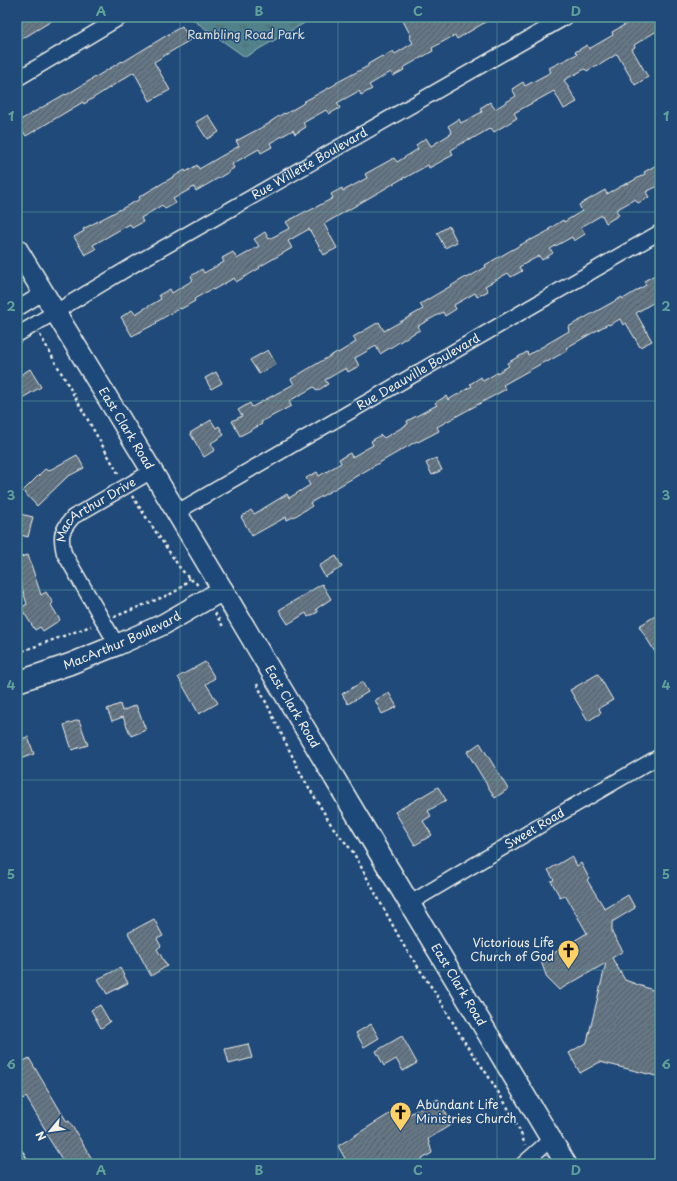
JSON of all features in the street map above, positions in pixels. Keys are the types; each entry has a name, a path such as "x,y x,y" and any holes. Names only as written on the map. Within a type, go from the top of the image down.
{"main road":[{"name":"East Clark Road","path":"17,249 176,512 215,594 410,903 551,1139 562,1162"},
{"name":"MacArthur Boulevard","path":"17,682 70,664 117,645 164,624 215,594"}],"street":[{"path":"17,78 121,17"},
{"name":"Rue Willette Boulevard","path":"17,335 140,261 566,17"},
{"name":"Rue Deauville Boulevard","path":"176,512 660,232"},
{"path":"17,310 43,293"},
{"name":"MacArthur Drive","path":"117,645 64,553 61,540 64,528 73,517 152,471"},
{"name":"Sweet Road","path":"410,903 660,756"},
{"path":"526,1161 551,1139"},
{"path":"17,1157 21,1164"}],"path":[{"path":"34,325 125,486 180,568 189,578 215,594 227,632"},
{"path":"255,678 302,776 332,826 353,852 404,946 508,1108 520,1131 526,1161"}],"green space":[{"name":"Rambling Road Park","path":"189,17 315,17 245,57"}],"building":[{"path":"26,17 58,17 17,42 17,23"},
{"path":"401,17 494,17 457,39 455,35 432,48 433,51 403,68 404,70 393,76 391,72 369,85 372,89 361,95 359,91 337,103 340,108 329,114 326,110 303,123 306,127 295,134 293,130 270,143 272,147 261,153 259,149 232,164 234,168 229,172 196,191 194,187 173,199 176,203 165,209 162,205 141,218 143,222 132,228 130,224 93,245 96,249 85,255 74,237 84,231 83,229 140,199 139,197 185,170 186,172 197,165 199,169 239,146 236,141 368,66 368,64 382,56 383,57 393,51 395,54 413,43"},
{"path":"644,17 660,17 660,29 634,45 635,47 632,49 648,77 635,85 617,54 598,66 597,65 587,71 585,69 564,80 577,102 564,109 554,91 514,113 517,118 494,132 491,128 470,140 469,139 451,150 453,155 429,168 428,165 405,177 324,224 337,248 324,255 309,229 288,241 292,248 259,267 260,268 236,282 234,278 213,290 212,289 194,299 195,301 132,336 121,317 132,310 135,314 161,299 159,295 170,289 172,293 193,280 191,276 202,269 204,273 224,262 222,258 233,252 237,259 259,246 254,239 265,232 269,239 290,228 286,222 333,198 331,194 342,188 343,191 367,178 365,174 394,158 397,162 418,149 416,145 426,138 431,146 452,133 448,126 459,119 461,123 482,112 480,108 490,102 495,109 516,96 512,89 523,82 525,86 551,72 549,68 577,54 575,52 587,45 589,49 613,35 612,32 633,20 635,23"},
{"path":"182,26 190,40 154,62 170,90 150,101 134,72 84,104 83,102 26,136 17,122 65,94 66,95 122,61 123,62"},
{"path":"208,115 219,132 207,139 196,122"},
{"path":"660,163 660,185 646,192 649,197 638,203 635,199 616,210 619,215 606,223 602,215 581,227 585,234 574,241 572,237 550,249 553,253 542,260 539,256 519,267 522,271 511,277 508,273 485,286 488,291 477,297 475,293 454,305 456,309 445,316 443,312 418,326 420,330 380,354 376,346 355,358 359,366 348,372 346,368 325,380 328,384 317,391 314,387 289,401 291,406 261,422 262,424 240,436 232,421 242,416 238,410 250,403 252,407 294,384 291,379 356,342 353,337 379,322 384,331 423,309 420,304 486,267 485,265 550,230 549,229 563,220 564,222 582,211 579,205 605,190 607,194 627,184 645,174 644,172"},
{"path":"449,226 457,242 445,248 437,233"},
{"path":"655,275 660,283 660,298 636,313 652,341 640,347 626,323 623,325 620,319 609,325 608,324 566,348 568,350 503,385 506,389 437,427 439,431 418,442 417,441 310,503 312,506 297,515 287,520 286,517 252,536 241,517 251,510 254,514 287,494 289,498 310,485 306,478 317,472 319,476 341,463 339,459 350,453 352,457 373,445 371,441 381,435 384,438 408,424 407,421 437,405 435,403 446,396 448,400 472,386 470,384 481,377 483,381 509,366 507,363 527,352 528,355 569,331 568,327 622,297 623,299 646,285 644,281"},
{"path":"268,350 276,364 259,374 250,360"},
{"path":"30,369 41,387 17,401 17,377"},
{"path":"216,372 222,383 211,389 205,378"},
{"path":"211,420 216,428 219,426 224,435 211,443 215,450 204,457 190,433"},
{"path":"77,455 84,468 67,477 37,506 23,491 45,469 48,471"},
{"path":"436,458 442,470 432,475 426,463"},
{"path":"20,514 33,517 28,537 17,534"},
{"path":"28,555 41,595 46,592 53,603 51,605 60,620 43,631 40,627 35,630 21,608 27,604 17,572 17,558"},
{"path":"336,556 342,567 325,577 319,566"},
{"path":"322,584 331,599 316,609 318,612 308,617 306,613 288,624 279,610"},
{"path":"660,613 660,660 639,626"},
{"path":"205,662 215,678 206,684 218,703 199,714 178,677"},
{"path":"598,674 613,700 599,708 601,713 588,721 570,690"},
{"path":"362,682 368,692 348,704 342,694"},
{"path":"389,693 397,707 382,714 375,700"},
{"path":"120,704 122,711 136,705 146,730 131,736 123,717 112,721 107,709"},
{"path":"79,720 88,745 72,750 64,725"},
{"path":"28,737 34,754 17,760 17,740"},
{"path":"480,743 508,789 495,798 467,752"},
{"path":"438,787 446,800 428,811 431,816 423,821 432,835 415,845 395,812"},
{"name":"Victorious Life Church of God","path":"572,856 577,866 581,863 589,878 587,880 605,909 628,895 635,908 612,922 612,933 623,951 612,958 625,980 655,991 660,1000 660,1077 600,1062 580,1073 569,1053 587,1042 606,963 559,990 547,978 541,961 587,933 565,895 560,897 551,881 554,880 548,870"},
{"path":"154,919 163,936 157,939 161,946 157,949 167,966 151,976 128,933"},
{"path":"120,968 128,983 107,994 98,979"},
{"path":"100,1005 110,1022 101,1028 91,1010"},
{"path":"371,1024 379,1038 364,1047 356,1033"},
{"path":"402,1036 417,1063 403,1071 396,1059 384,1066 376,1051"},
{"path":"248,1044 252,1058 229,1064 225,1049"},
{"path":"29,1058 67,1122 69,1121 95,1164 65,1164 46,1134 48,1134 26,1097 23,1099 17,1090 17,1065"},
{"name":"Abundant Life Ministries Church","path":"438,1099 452,1124 428,1139 432,1153 414,1164 348,1164 338,1146 394,1111 400,1119"}],"place":[{"name":"Victorious Life Church of God","path":"569,970"},
{"name":"Abundant Life Ministries Church","path":"401,1132"}]}
